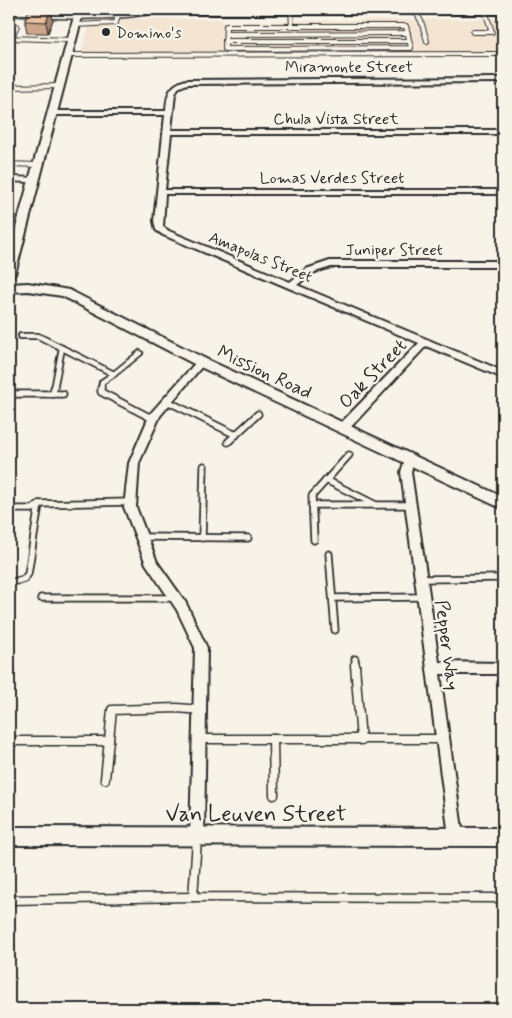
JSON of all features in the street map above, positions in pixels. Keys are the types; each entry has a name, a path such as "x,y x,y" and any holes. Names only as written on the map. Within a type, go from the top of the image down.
{"main road":[{"path":"9,11 27,9"},
{"path":"101,9 137,9 150,12"},
{"path":"9,11 79,11 118,14 275,10 291,12 415,10 485,11 502,14"}],"street":[{"path":"9,274 11,255 38,165 79,11"},
{"name":"Miramonte Street","path":"196,80 503,80"},
{"name":"Amapolas Street","path":"196,80 175,87 171,94 160,192 158,225 162,231 503,375"},
{"path":"52,114 170,114"},
{"name":"Chula Vista Street","path":"168,132 503,132"},
{"name":"Lomas Verdes Street","path":"160,192 503,192"},
{"name":"Juniper Street","path":"291,284 314,268 330,264 503,264"},
{"name":"Mission Road","path":"9,288 28,287 65,293 201,362 344,427 503,503"},
{"name":"Oak Street","path":"344,427 425,342"},
{"path":"197,837 201,648 182,606 152,564 130,507 130,502 134,463 153,419 167,400 201,362"},
{"name":"Pepper Way","path":"410,459 406,472 456,836"},
{"path":"432,668 503,668"},
{"name":"Van Leuven Street","path":"9,836 503,837"}],"lane":[{"path":"415,10 421,21 427,41"},
{"path":"473,32 492,32 485,11"},
{"path":"291,12 292,26"},
{"path":"75,25 116,23 118,14"},
{"path":"9,26 17,26 11,38 71,40"},
{"path":"225,50 411,48 406,26 226,26 225,41 225,50 225,55"},
{"path":"314,26 317,49"},
{"path":"226,34 408,33"},
{"path":"225,41 409,41"},
{"path":"67,55 503,54"},
{"path":"9,87 59,86"},
{"path":"9,164 38,165"},
{"path":"9,179 33,180"},
{"path":"21,336 38,336 114,374"},
{"path":"53,394 62,348"},
{"path":"140,353 102,382 101,392 142,415 153,419"},
{"path":"10,394 63,394"},
{"path":"167,400 236,435"},
{"path":"228,442 258,414"},
{"path":"314,540 312,496 349,455"},
{"path":"202,538 204,466"},
{"path":"326,480 376,505"},
{"path":"9,509 33,509 39,504 130,502"},
{"path":"9,583 24,579 28,574 39,504"},
{"path":"312,505 411,505"},
{"path":"142,538 248,538"},
{"path":"329,554 335,630"},
{"path":"421,579 503,578"},
{"path":"332,598 423,597"},
{"path":"41,598 176,598"},
{"path":"355,659 361,740"},
{"path":"105,779 112,710 177,708 201,710"},
{"path":"200,739 442,739"},
{"path":"273,739 274,795"},
{"path":"9,742 109,741"},
{"path":"193,897 197,837"},
{"path":"9,900 193,897 503,898"}],"shaded area":[{"path":"97,19 221,19 221,22 501,19 503,27 503,53 81,53 91,21"}],"building":[{"path":"29,9 51,9 46,22 25,21"}],"place":[{"name":"Domino's","path":"106,32"}]}
